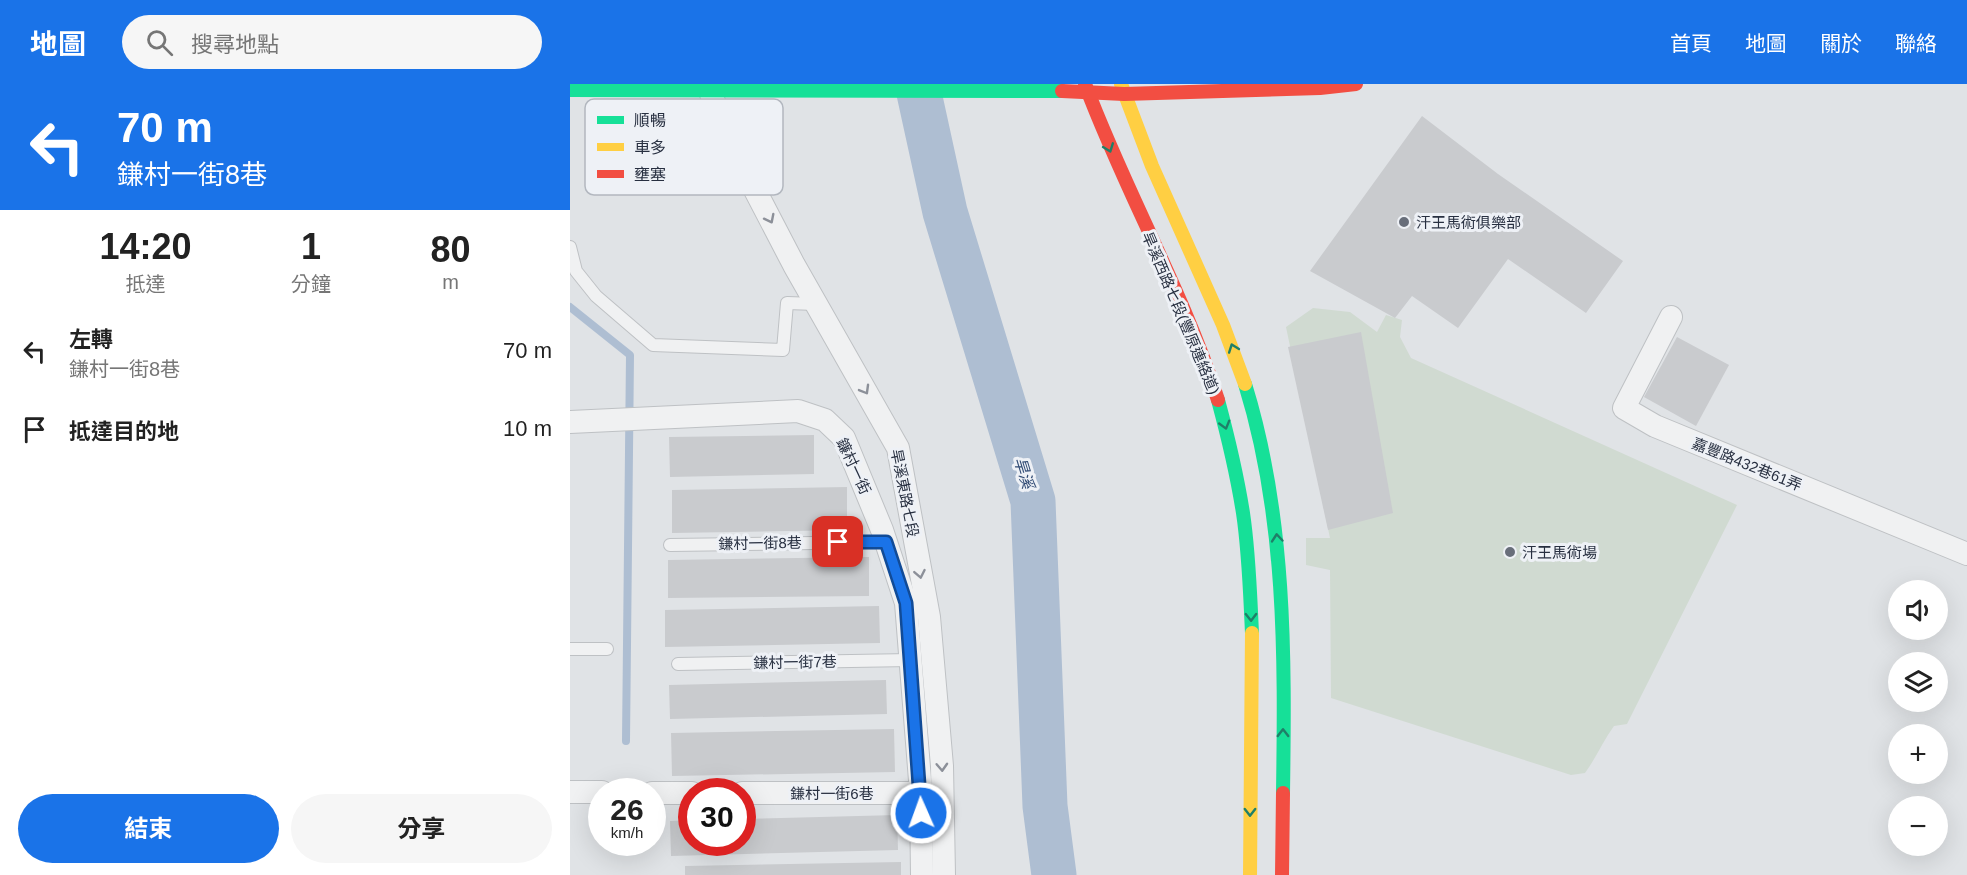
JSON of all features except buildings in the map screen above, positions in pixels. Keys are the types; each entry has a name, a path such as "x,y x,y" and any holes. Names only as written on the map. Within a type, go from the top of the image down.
{"street":[{"path":"570,90 708,87 748,91 1051,91 1288,89 1356,84"},
{"name":"旱溪西路七段(豐原連絡道)","path":"1087,89 1115,163 1196,339 1217,397 1237,473 1247,544 1251,596 1250,875"},
{"name":"旱溪西路七段(豐原連絡道)","path":"1123,89 1148,153 1234,351 1252,406 1265,463 1275,515 1282,589 1282,875"},
{"name":"旱溪東路七段","path":"758,195 794,265 898,448 928,617 942,766 944,875"},
{"name":"嘉豐路432巷61弄","path":"1671,317 1624,408 1655,426 1967,554"},
{"name":"鐮村一街","path":"570,422 798,411 825,420 844,438 886,542 906,603 921,793 922,875"},
{"path":"570,792 588,792"},
{"name":"鎌村一街6巷","path":"756,793 921,793"}],"lane":[{"path":"570,247 576,271 596,296 653,345 783,350 787,303 816,304"},
{"name":"鎌村一街8巷","path":"670,545 886,542"},
{"path":"570,649 607,649"},
{"name":"鎌村一街7巷","path":"678,664 911,660"}],"shaded area":[{"name":"汗王馬術場","path":"1313,308 1350,312 1377,332 1386,315 1402,320 1400,337 1411,358 1737,505 1627,724 1614,726 1585,773 1571,775 1331,698 1330,570 1306,565 1306,538 1330,538 1286,327"}],"waterway":[{"name":"旱溪","path":"917,84 945,212 1033,501 1045,806 1054,875"},
{"path":"570,307 630,355 626,741"}],"traffic: fast":[{"path":"570,90 1062,91"},
{"path":"1245,384 1269,484 1276,535 1283,638 1283,793"},
{"path":"1218,400 1243,513 1252,633"}],"traffic: slow":[{"path":"1121,84 1152,166 1223,325 1245,384"},
{"path":"1250,875 1252,633"}],"traffic: jam":[{"path":"1085,84 1188,320 1218,400"},
{"path":"1062,91 1124,94 1320,88 1356,84"},
{"path":"1282,875 1283,793"}],"place":[{"name":"汗王馬術俱樂部","path":"1404,222"},
{"name":"汗王馬術場","path":"1510,552"}],"route":[{"path":"838,542 886,542 906,603 921,813"}]}
